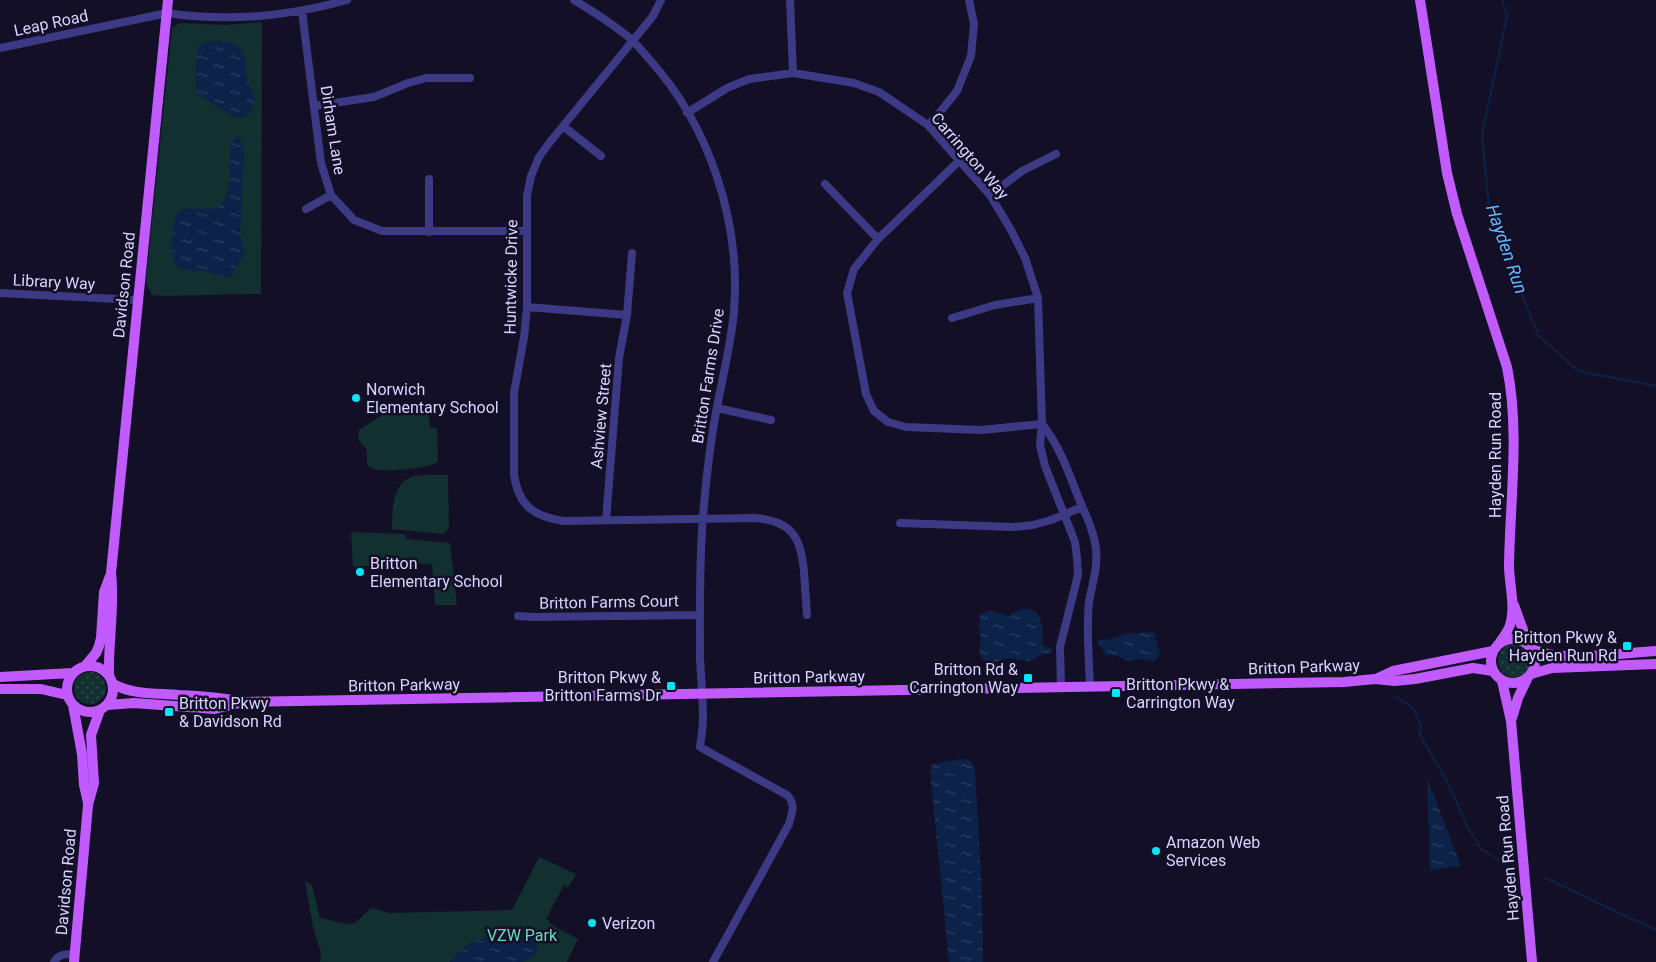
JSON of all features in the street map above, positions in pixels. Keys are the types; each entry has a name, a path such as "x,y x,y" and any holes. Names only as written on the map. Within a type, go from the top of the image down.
{"main road":[{"name":"Davidson Road","path":"111,679 108,648 113,591 111,573 168,0"},
{"name":"Hayden Run Road","path":"1420,0 1447,173 1457,214 1503,353 1512,390 1509,565 1512,605 1510,625 1496,648"},
{"name":"Davidson Road","path":"85,666 96,653 99,646 104,592 111,573"},
{"name":"Hayden Run Road","path":"1510,592 1530,647"},
{"path":"1655,651 1563,656 1543,654 1516,639 1510,639 1496,648 1491,658 1493,671 1502,681 1515,684 1552,668 1655,664"},
{"path":"1529,677 1536,662 1530,647"},
{"name":"Britton Parkway","path":"1375,679 1393,671 1496,648"},
{"path":"0,678 72,673 85,666 98,667 111,679 111,699 103,708 88,712 78,709 67,695 66,687 72,673"},
{"name":"Britton Parkway","path":"111,679 126,690 142,693 216,697 244,702 1335,682 1375,679 1395,681 1473,668 1493,671"},
{"name":"Hayden Run Road","path":"1511,721 1518,698 1529,677"},
{"name":"Hayden Run Road","path":"1502,681 1511,721 1532,962"},
{"path":"0,689 42,689 67,695"},
{"name":"Britton Parkway","path":"103,708 134,703 215,709 244,702"},
{"name":"Davidson Road","path":"73,705 82,754 84,784 88,805"},
{"name":"Davidson Road","path":"74,958 88,805 94,783 91,735 103,708"}],"street":[{"path":"166,13 193,17 264,16 302,11 347,0"},
{"name":"Britton Farms Drive","path":"574,0 604,18 632,41 676,92 704,145 720,185 731,233 734,257 734,311 727,361 717,408 702,519 700,615 703,720 700,747 787,795 792,802 793,811 788,824 713,962"},
{"name":"Huntwicke Drive","path":"662,0 652,16 539,157 531,176 527,196 527,307 514,394 514,475 516,488 521,499 539,516 563,521 768,520 789,529 796,537 801,548 807,615"},
{"path":"790,0 793,73"},
{"path":"928,125 957,91 971,56 974,24 969,0"},
{"name":"Dirham Lane","path":"302,11 321,163 331,195 354,220 382,231 526,231"},
{"name":"Leap Road","path":"0,48 166,13"},
{"name":"Carrington Way","path":"687,112 727,88 749,79 793,73 854,83 879,92 928,125 990,195 1025,258 1038,298 1042,424 1040,445 1045,466 1075,542 1078,575 1060,647 1061,687"},
{"path":"314,106 374,97 426,78 470,78"},
{"path":"563,126 601,156"},
{"path":"990,195 1022,171 1056,154"},
{"path":"959,161 878,239 854,269 847,294 866,394 874,411 888,422 906,427 981,430 1042,424 1050,434 1067,468 1093,535 1096,550 1097,568 1088,615 1090,686"},
{"path":"429,179 429,232"},
{"path":"825,184 878,239"},
{"path":"306,209 331,195"},
{"name":"Ashview Street","path":"606,520 619,358 627,315 632,254"},
{"name":"Library Way","path":"0,292 137,300"},
{"path":"952,318 995,305 1038,298"},
{"path":"527,307 627,315"},
{"path":"717,408 771,420"},
{"path":"900,523 1012,527 1033,525 1082,507"},
{"name":"Britton Farms Court","path":"518,616 700,615"},
{"path":"54,962 56,958 63,954 74,958"}],"green space":[{"path":"262,22 261,294 152,295 146,280 172,28 180,23 226,25"},
{"path":"428,411 430,428 437,428 438,462 416,468 396,470 373,469 367,465 367,450 358,439 359,430 390,412"},
{"path":"448,475 449,528 443,534 392,529 393,505 402,483 408,478 416,476"},
{"path":"351,532 405,534 407,539 450,543 457,605 435,605 432,564 409,563 353,567"},
{"path":"1515,644 1527,649 1532,661 1527,673 1515,678 1503,673 1498,661 1503,649"},
{"path":"90,672 102,676 106,688 102,700 90,704 78,700 74,688 78,676"},
{"name":"VZW Park","path":"539,857 576,874 568,888 564,885 546,919 549,923 578,939 567,962 320,962 321,953 313,927 305,881 312,885 320,918 348,924 355,923 373,908 389,913 512,910"}],"water":[{"path":"205,42 229,42 236,45 242,51 254,99 253,107 246,116 235,118 198,94 196,78 197,57 199,47"},
{"path":"237,135 242,142 244,155 240,235 245,253 232,275 228,278 182,269 174,261 172,252 171,243 176,216 182,210 214,208 220,206 224,201 229,185 230,149"},
{"path":"1021,609 1029,609 1038,615 1042,626 1043,646 1052,649 1051,653 1043,654 1029,661 1009,658 992,663 983,660 979,651 981,638 980,615 990,610 1008,616"},
{"path":"1148,631 1155,633 1160,652 1154,662 1141,659 1129,661 1117,656 1107,655 1098,644 1098,640 1106,640 1128,633"},
{"path":"961,759 970,761 975,769 982,895 983,962 949,962 930,771 932,764"},
{"path":"1427,778 1461,866 1430,870"},
{"path":"507,933 532,938 537,946 537,952 524,962 450,962 469,944 489,936"}],"waterway":[{"name":"Hayden Run","path":"1502,0 1507,16 1482,135 1489,207 1538,335 1578,371 1656,386"},
{"path":"1395,696 1413,708 1421,725 1420,735 1447,781 1468,828 1481,849 1504,863"},
{"path":"1545,878 1656,930"}],"place":[{"name":"Norwich Elementary School","path":"356,398"},
{"name":"Britton Elementary School","path":"360,572"},
{"name":"Britton Pkwy & Hayden Run Rd","path":"1627,646"},
{"name":"Britton Rd & Carrington Way","path":"1028,678"},
{"name":"Britton Pkwy & Britton Farms Dr","path":"671,686"},
{"name":"Britton Pkwy & Carrington Way","path":"1116,693"},
{"name":"Britton Pkwy & Davidson Rd","path":"169,712"},
{"name":"Amazon Web Services","path":"1156,851"},
{"name":"Verizon","path":"592,923"}]}
